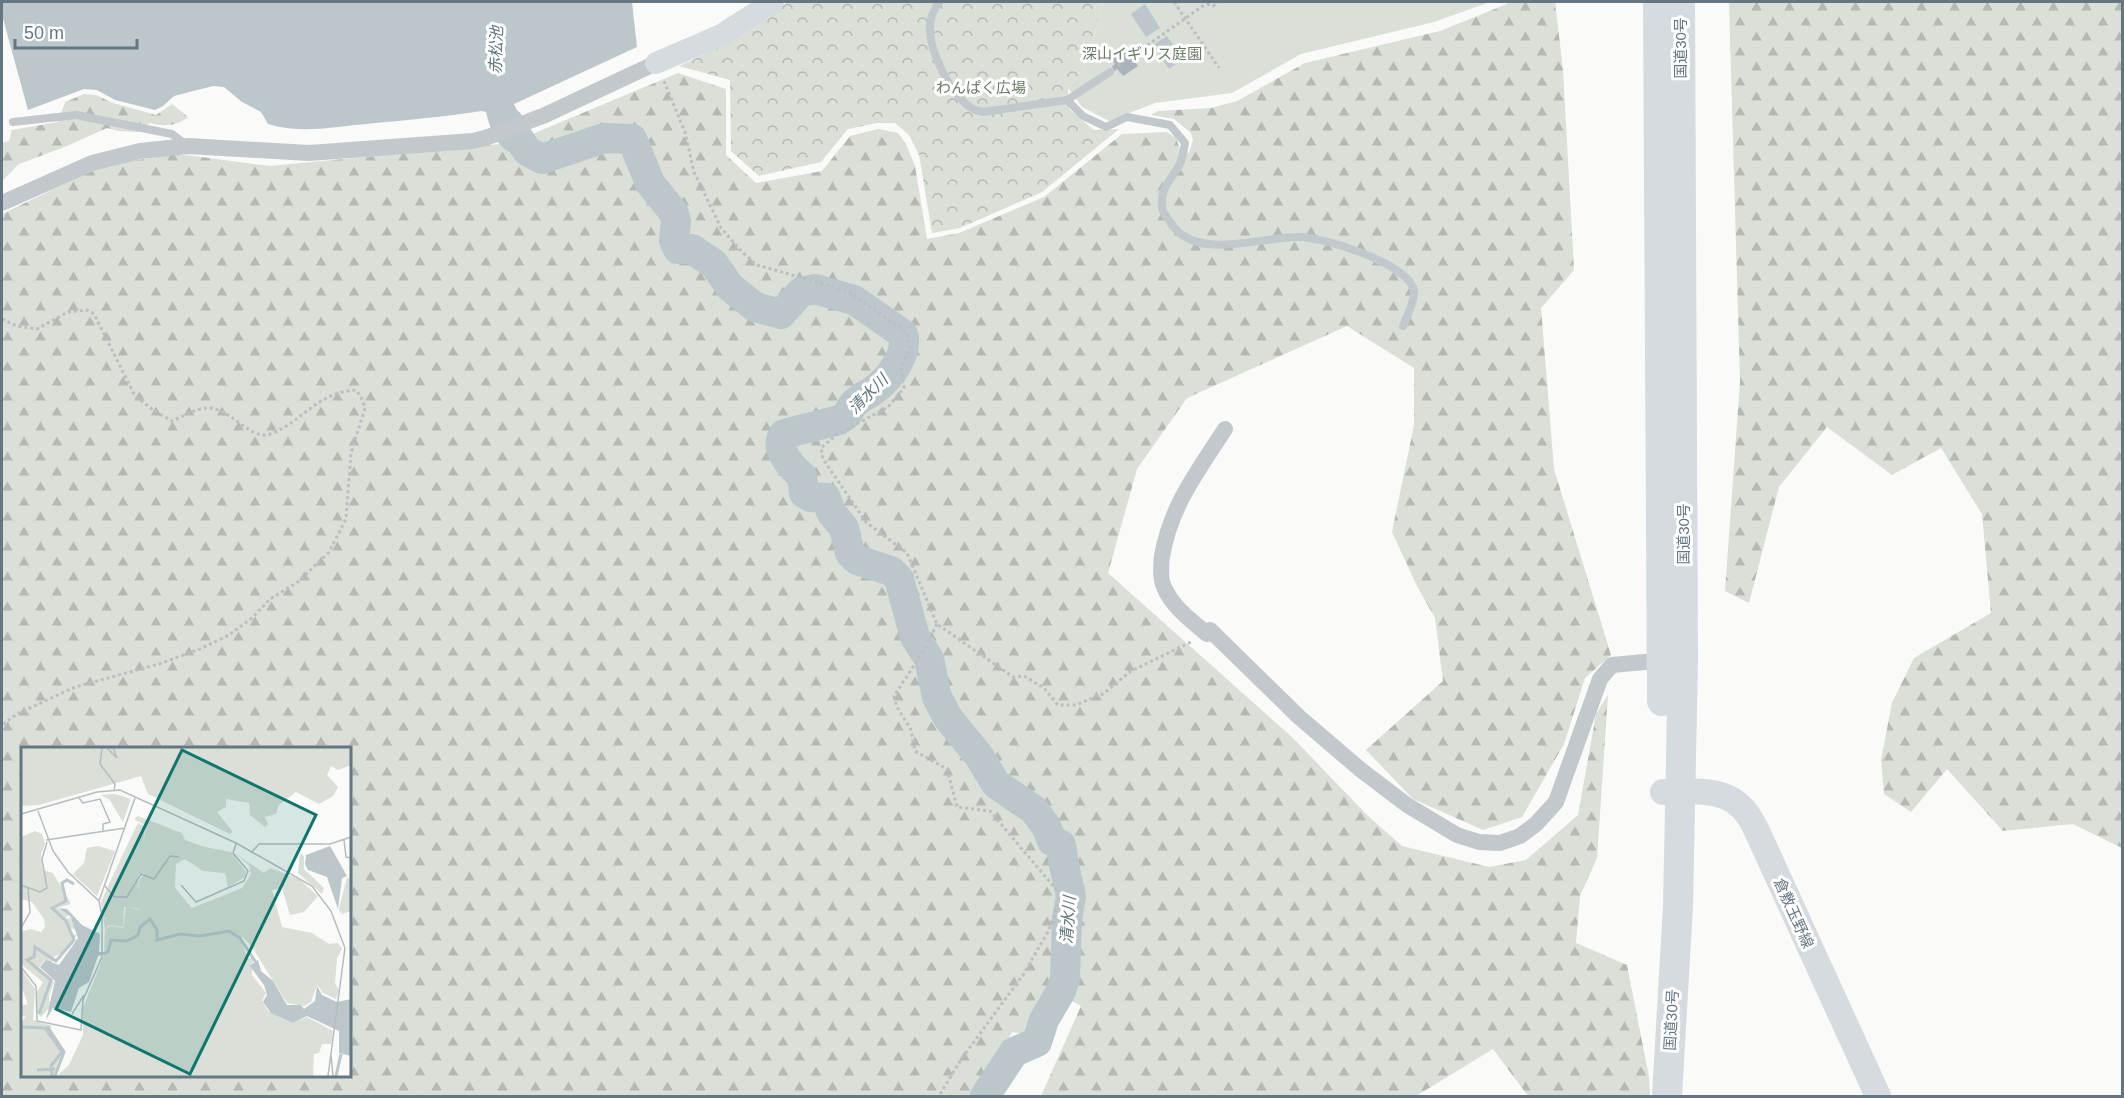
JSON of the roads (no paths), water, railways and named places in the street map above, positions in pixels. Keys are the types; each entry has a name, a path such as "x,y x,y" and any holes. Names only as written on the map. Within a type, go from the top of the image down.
{"highway":[{"name":"国道30号","path":"1658,2 1673,660"},
{"name":"国道30号","path":"1667,1096 1678,906 1672,792 1680,2"}],"main road":[{"name":"倉敷玉野線","path":"1672,792 1706,792 1727,797 1740,805 1748,815 1878,1096"}],"street":[{"path":"2,203 100,160 140,151 188,146 309,153 492,138 656,63 699,46 773,2"},
{"path":"1225,429 1180,498 1166,533 1161,565 1162,585 1176,607 1208,634 1210,630 1299,717 1360,770 1407,805 1457,835 1479,842 1500,843 1520,836 1536,824 1556,802 1600,679 1606,670 1612,665 1673,660"}],"lane":[{"path":"939,2 931,20 932,45 940,68 955,92 971,108 983,112 1067,100 1110,72"},
{"path":"1067,100 1083,116 1106,127 1127,117 1170,125 1180,134 1185,143 1181,162 1163,188 1163,211 1176,231 1196,242 1220,245 1308,238 1327,241 1383,262 1400,271 1412,283 1414,294 1403,326"},
{"path":"13,122 76,115 172,134 188,146"}],"water":[{"name":"赤松池","path":"2,2 632,2 637,47 514,104 535,150 532,161 508,151 498,142 486,112 482,111 329,128 292,129 268,124 261,112 242,102 224,87 213,86 174,96 155,110 115,100 97,90 84,89 28,110 2,15"},
{"path":"1145,4 1160,28 1146,37 1131,14"},
{"path":"1167,36 1183,59 1169,69 1153,45"}],"waterway":[{"name":"清水川","path":"509,123 527,151 542,159 604,138 632,139 650,183 674,213 676,222 674,241 678,249 692,249 714,264 730,287 755,307 781,314 801,292 815,289 854,300 903,334 904,342 900,358 880,385 855,403 843,418 784,434 781,445 789,462 802,476 804,493 810,497 826,498 831,512 844,528 850,553 857,560 891,571 899,579 915,637 929,659 937,697 948,718 979,756 996,784 1034,810 1046,826 1052,841 1061,845 1071,896 1067,920 1065,978 1061,991 1044,1020 1037,1042 1014,1052 985,1096"}],"park label":[{"name":"深山イギリス庭園","path":"1142,53"},
{"name":"わんぱく広場","path":"981,87"}]}
